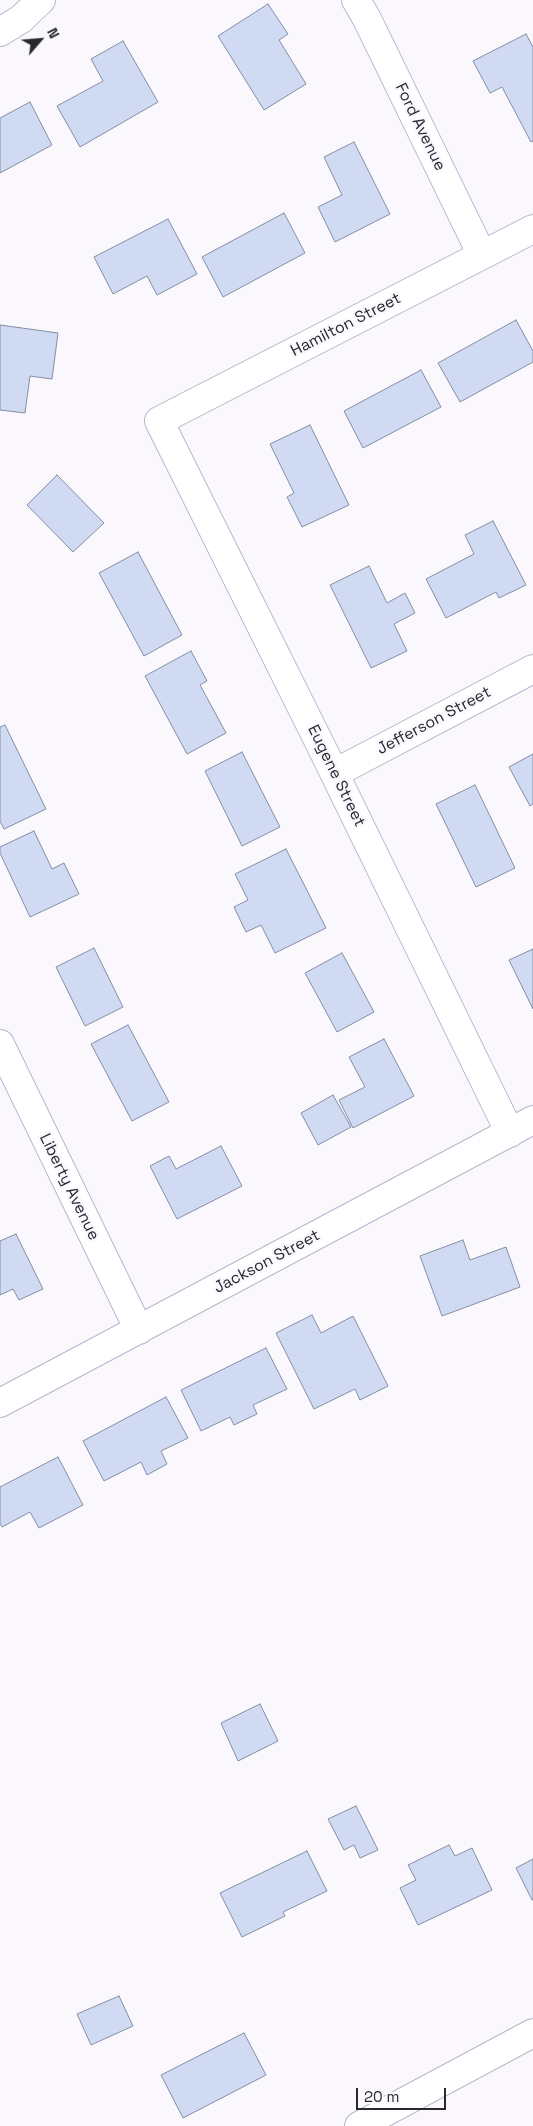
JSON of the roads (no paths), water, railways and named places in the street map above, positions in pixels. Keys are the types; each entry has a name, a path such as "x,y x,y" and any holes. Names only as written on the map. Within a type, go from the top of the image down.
{"street":[{"path":"0,32 21,19 41,0"},
{"name":"Ford Avenue","path":"356,0 368,19 482,255"},
{"name":"Hamilton Street","path":"159,421 533,229"},
{"name":"Eugene Street","path":"159,421 334,773 521,1126"},
{"name":"Jefferson Street","path":"334,773 533,669"},
{"name":"Liberty Avenue","path":"0,1044 139,1330"},
{"name":"Jackson Street","path":"0,1404 521,1126"},
{"path":"365,2125 533,2033"}]}
